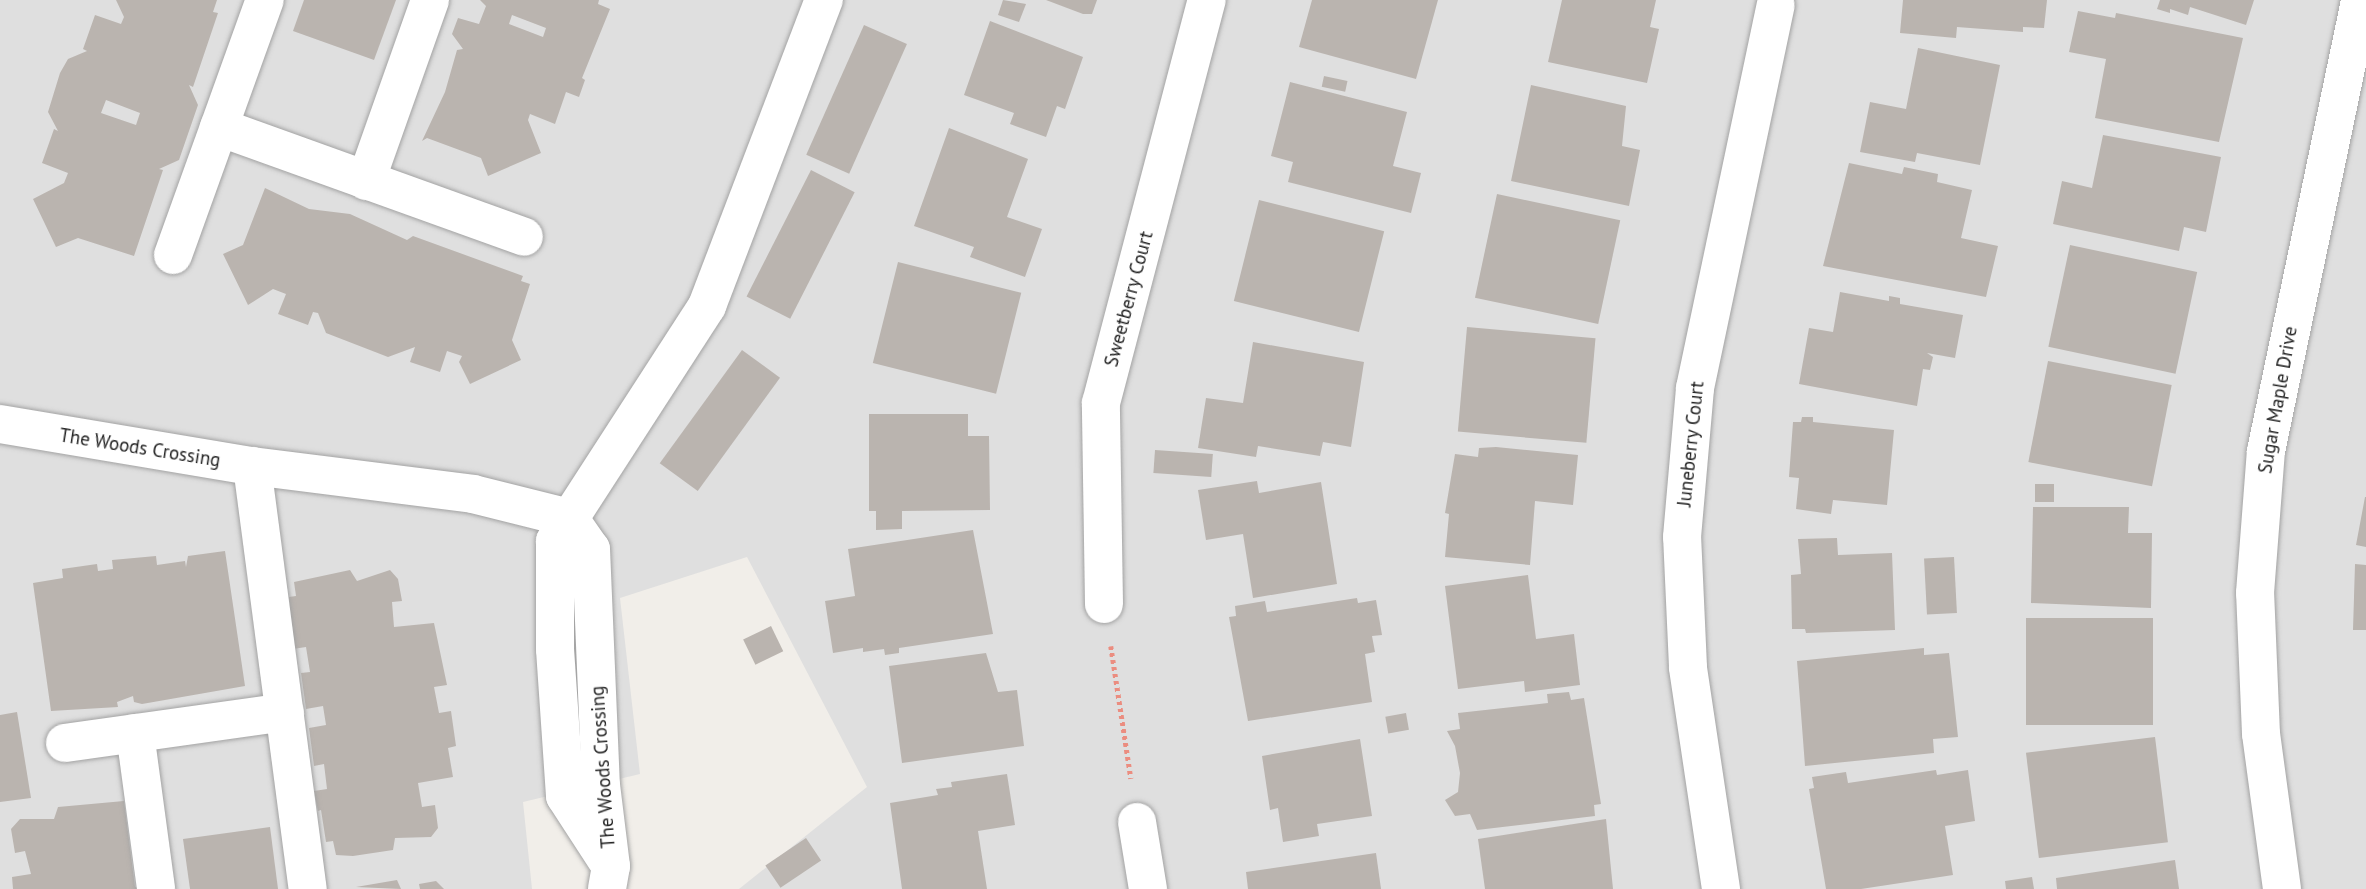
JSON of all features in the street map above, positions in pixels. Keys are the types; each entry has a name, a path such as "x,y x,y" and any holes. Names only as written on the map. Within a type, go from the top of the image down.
{"street":[{"path":"173,255 265,0"},
{"path":"366,181 430,0"},
{"path":"569,518 706,306 824,0"},
{"name":"Sweetberry Court","path":"1104,604 1101,404 1207,0"},
{"name":"Sugar Maple Drive","path":"2282,889 2261,734 2255,593 2266,451 2360,0"},
{"name":"Juneberry Court","path":"1721,889 1688,667 1682,537 1695,388 1776,5"},
{"path":"219,127 524,237"},
{"name":"The Woods Crossing","path":"0,424 252,466 473,494 569,518 591,549 601,785 609,878"},
{"path":"252,466 308,889"},
{"name":"The Woods Crossing","path":"569,518 555,541 557,673 565,796 609,878"},
{"path":"557,673 597,669"},
{"path":"65,743 285,712"},
{"path":"135,733 156,889"},
{"path":"1137,822 1148,889"}],"path":[{"path":"1104,604 1137,822"}],"shaded area":[{"path":"0,0 2366,0 2366,889 739,889 867,787 747,557 620,598 640,774 523,802 532,889 0,889"}],"building":[{"path":"116,0 217,0 213,12 218,13 193,87 189,85 198,105 179,160 159,169 163,170 134,256 78,238 56,247 33,199 64,183 68,173 42,163 54,129 58,131 48,112 60,73 68,59 87,51 83,49 95,15 121,24 124,17","holes":["106,100 140,113 136,125 101,113"]},
{"path":"304,0 396,0 374,60 293,31"},
{"path":"480,0 599,0 598,4 610,9 582,78 585,80 579,97 566,92 555,124 530,114 528,120 541,153 488,176 481,158 427,138 422,141 445,92 457,50 463,49 452,34 458,18 479,24 486,6","holes":["512,15 546,28 543,37 509,24"]},
{"path":"1003,0 1026,4 1019,22 998,15"},
{"path":"1046,0 1097,0 1092,14 1083,14"},
{"path":"1312,0 1438,0 1416,79 1299,47"},
{"path":"1562,0 1656,0 1650,27 1659,29 1647,83 1548,62"},
{"path":"1903,0 2047,0 2044,28 2023,27 2023,32 1957,27 1956,38 1900,33"},
{"path":"2160,0 2254,0 2246,25 2190,7 2188,15 2170,9 2170,13 2157,9"},
{"path":"2078,11 2115,18 2116,13 2243,38 2219,142 2095,118 2106,59 2069,52"},
{"path":"990,21 1083,57 1065,109 1057,106 1046,137 1010,124 1014,113 964,95"},
{"path":"864,25 907,44 849,174 806,155"},
{"path":"1918,48 2000,65 1980,165 1917,153 1915,162 1860,152 1870,102 1906,109"},
{"path":"1324,76 1347,81 1345,92 1322,87"},
{"path":"1290,82 1407,112 1393,166 1421,173 1411,213 1288,182 1293,162 1271,156"},
{"path":"1531,85 1626,106 1622,146 1640,150 1629,206 1511,181"},
{"path":"949,128 1028,159 1007,217 1042,229 1025,277 970,257 974,247 914,226"},
{"path":"2103,135 2221,157 2206,232 2184,227 2179,251 2053,224 2062,181 2092,188"},
{"path":"1849,163 1902,174 1904,167 1938,174 1937,182 1972,190 1961,238 1998,246 1986,297 1823,266"},
{"path":"811,170 855,192 790,319 747,297"},
{"path":"265,188 309,209 350,214 407,240 413,236 523,276 521,281 530,284 512,340 521,360 470,384 459,362 462,356 447,351 440,372 410,362 415,347 388,357 326,333 318,313 313,312 308,325 278,314 286,294 273,289 248,305 223,254 243,245"},
{"path":"1497,194 1620,220 1598,324 1475,298"},
{"path":"1259,200 1384,231 1359,332 1234,301"},
{"path":"2070,245 2197,272 2176,374 2048,347"},
{"path":"898,262 1021,293 996,394 873,363"},
{"path":"1840,292 1889,301 1889,296 1900,298 1900,304 1963,315 1955,358 1927,353 1933,357 1930,370 1923,369 1917,406 1799,384 1809,328 1833,332"},
{"path":"1467,327 1596,338 1586,443 1458,432"},
{"path":"1253,342 1364,362 1351,447 1323,442 1320,456 1258,446 1256,457 1198,448 1206,398 1243,403"},
{"path":"742,350 780,378 698,491 660,463"},
{"path":"2048,361 2172,385 2152,486 2028,462"},
{"path":"869,414 968,414 968,436 989,436 990,510 902,511 902,529 876,530 876,511 869,511"},
{"path":"1802,417 1813,417 1813,422 1894,430 1887,505 1833,500 1831,514 1796,509 1799,478 1789,477 1793,422 1801,422"},
{"path":"1496,447 1578,455 1573,505 1535,501 1530,565 1445,557 1449,514 1445,513 1455,454 1478,457 1479,448"},
{"path":"1155,450 1213,454 1211,477 1153,473"},
{"path":"1257,481 1259,493 1321,482 1337,584 1253,598 1243,534 1206,540 1198,490"},
{"path":"2035,484 2054,484 2054,502 2035,502"},
{"path":"2366,497 2366,547 2356,545"},
{"path":"2033,507 2129,507 2128,533 2152,533 2151,608 2031,603"},
{"path":"973,530 993,634 899,648 899,653 885,655 884,649 863,652 863,648 833,653 825,601 855,596 848,549"},
{"path":"1837,538 1838,555 1892,553 1895,630 1806,633 1805,629 1792,629 1791,575 1801,574 1798,539"},
{"path":"225,551 245,686 142,704 134,702 133,696 117,702 118,707 51,711 33,583 63,578 62,569 97,564 98,571 113,569 112,560 156,556 157,565 185,561 186,567 188,556"},
{"path":"1954,557 1957,613 1927,614 1924,559"},
{"path":"2355,564 2366,565 2366,630 2353,630"},
{"path":"350,570 357,581 390,570 398,579 402,601 392,602 394,627 434,623 447,685 434,687 439,713 451,711 456,746 448,748 453,777 418,783 422,807 435,805 438,828 431,837 395,838 393,850 353,856 336,855 333,841 326,842 321,810 318,811 314,791 327,789 324,764 314,766 309,728 326,725 323,706 306,709 301,673 310,672 306,647 293,649 289,597 296,596 294,582"},
{"path":"1528,575 1536,639 1574,634 1580,685 1525,692 1524,681 1458,689 1445,586"},
{"path":"1357,598 1358,603 1376,600 1382,635 1372,636 1375,652 1365,654 1372,702 1248,721 1229,617 1236,616 1235,606 1265,601 1267,612"},
{"path":"2026,618 2153,618 2153,725 2026,725"},
{"path":"771,626 783,651 755,665 743,640"},
{"path":"1924,648 1924,655 1949,653 1958,737 1933,739 1934,753 1805,766 1797,661"},
{"path":"986,653 998,692 1017,690 1024,746 902,763 889,666"},
{"path":"1569,692 1571,700 1584,698 1601,804 1594,805 1595,816 1477,830 1470,814 1455,816 1445,800 1458,792 1460,773 1455,746 1447,731 1460,729 1458,713 1548,703 1547,694"},
{"path":"17,712 31,798 0,802 0,715"},
{"path":"1406,713 1409,730 1388,733 1385,717"},
{"path":"2155,737 2168,842 2039,858 2026,753"},
{"path":"1360,739 1372,816 1317,824 1319,836 1283,842 1278,808 1270,810 1262,756"},
{"path":"1936,770 1937,775 1968,770 1975,821 1945,826 1953,875 1861,889 1826,889 1809,789 1814,788 1812,777 1846,772 1848,783"},
{"path":"1007,774 1015,825 978,831 987,889 902,889 890,803 938,795 936,789 952,787 951,782"},
{"path":"124,801 135,887 144,889 13,889 12,877 31,874 25,851 15,853 11,829 20,819 54,819 58,807"},
{"path":"1606,819 1613,889 1485,889 1478,839"},
{"path":"270,827 278,889 190,889 183,839"},
{"path":"806,838 821,860 780,888 765,865"},
{"path":"1376,853 1381,889 1248,889 1246,872"},
{"path":"2175,860 2179,889 2057,889 2056,878"},
{"path":"2032,877 2034,889 2006,889 2005,881"},
{"path":"397,880 401,889 356,887"},
{"path":"436,881 444,889 420,889 419,884"}]}
